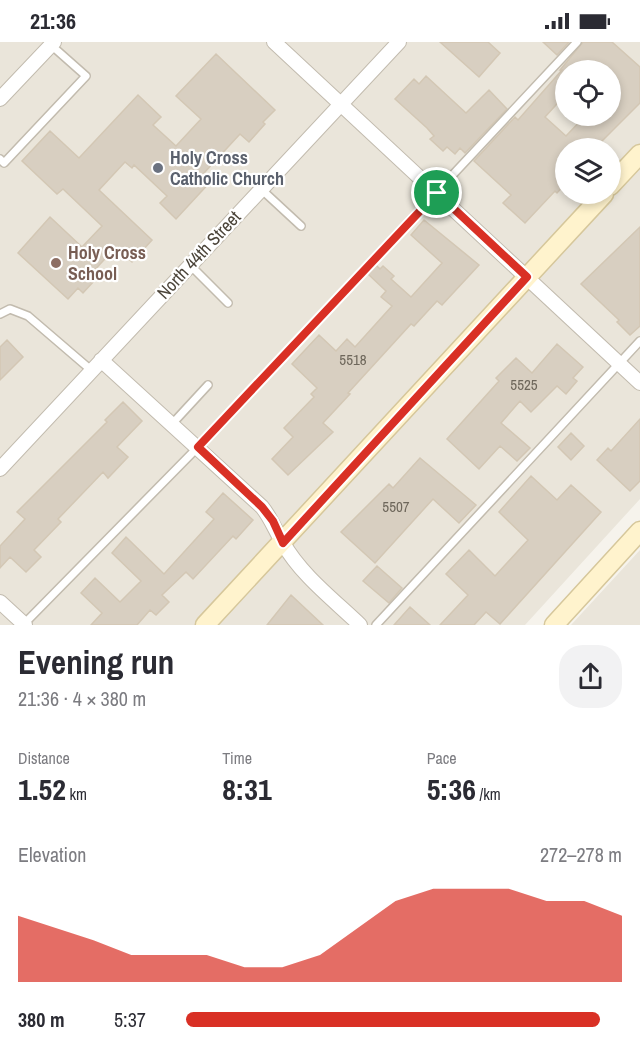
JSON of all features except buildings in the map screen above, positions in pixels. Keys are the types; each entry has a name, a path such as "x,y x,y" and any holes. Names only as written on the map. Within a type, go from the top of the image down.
{"street":[{"path":"274,42 640,383"},
{"name":"North 44th Street","path":"0,469 399,42"},
{"path":"0,99 53,43"},
{"path":"621,174 640,154"},
{"path":"205,625 595,204"},
{"path":"96,365 172,424 262,507 273,521 283,543 304,571 360,625"},
{"path":"554,625 640,531"},
{"path":"0,602 24,625"}],"lane":[{"path":"24,625 198,447 577,42"},
{"path":"0,159 4,163 86,76 53,43"},
{"path":"261,189 301,226"},
{"path":"190,265 228,303"},
{"path":"0,314 9,309 24,314 96,365"},
{"path":"376,625 640,341"},
{"path":"172,424 208,386"}],"shaded area":[{"path":"0,42 640,42 640,499 525,625 0,625"},
{"path":"640,550 640,625 571,625"}],"place":[{"name":"Holy Cross Catholic Church","path":"158,168"},
{"name":"Holy Cross School","path":"56,263"}],"route":[{"path":"437,193 527,277 283,543 273,521 262,507 198,447 437,193"}]}
